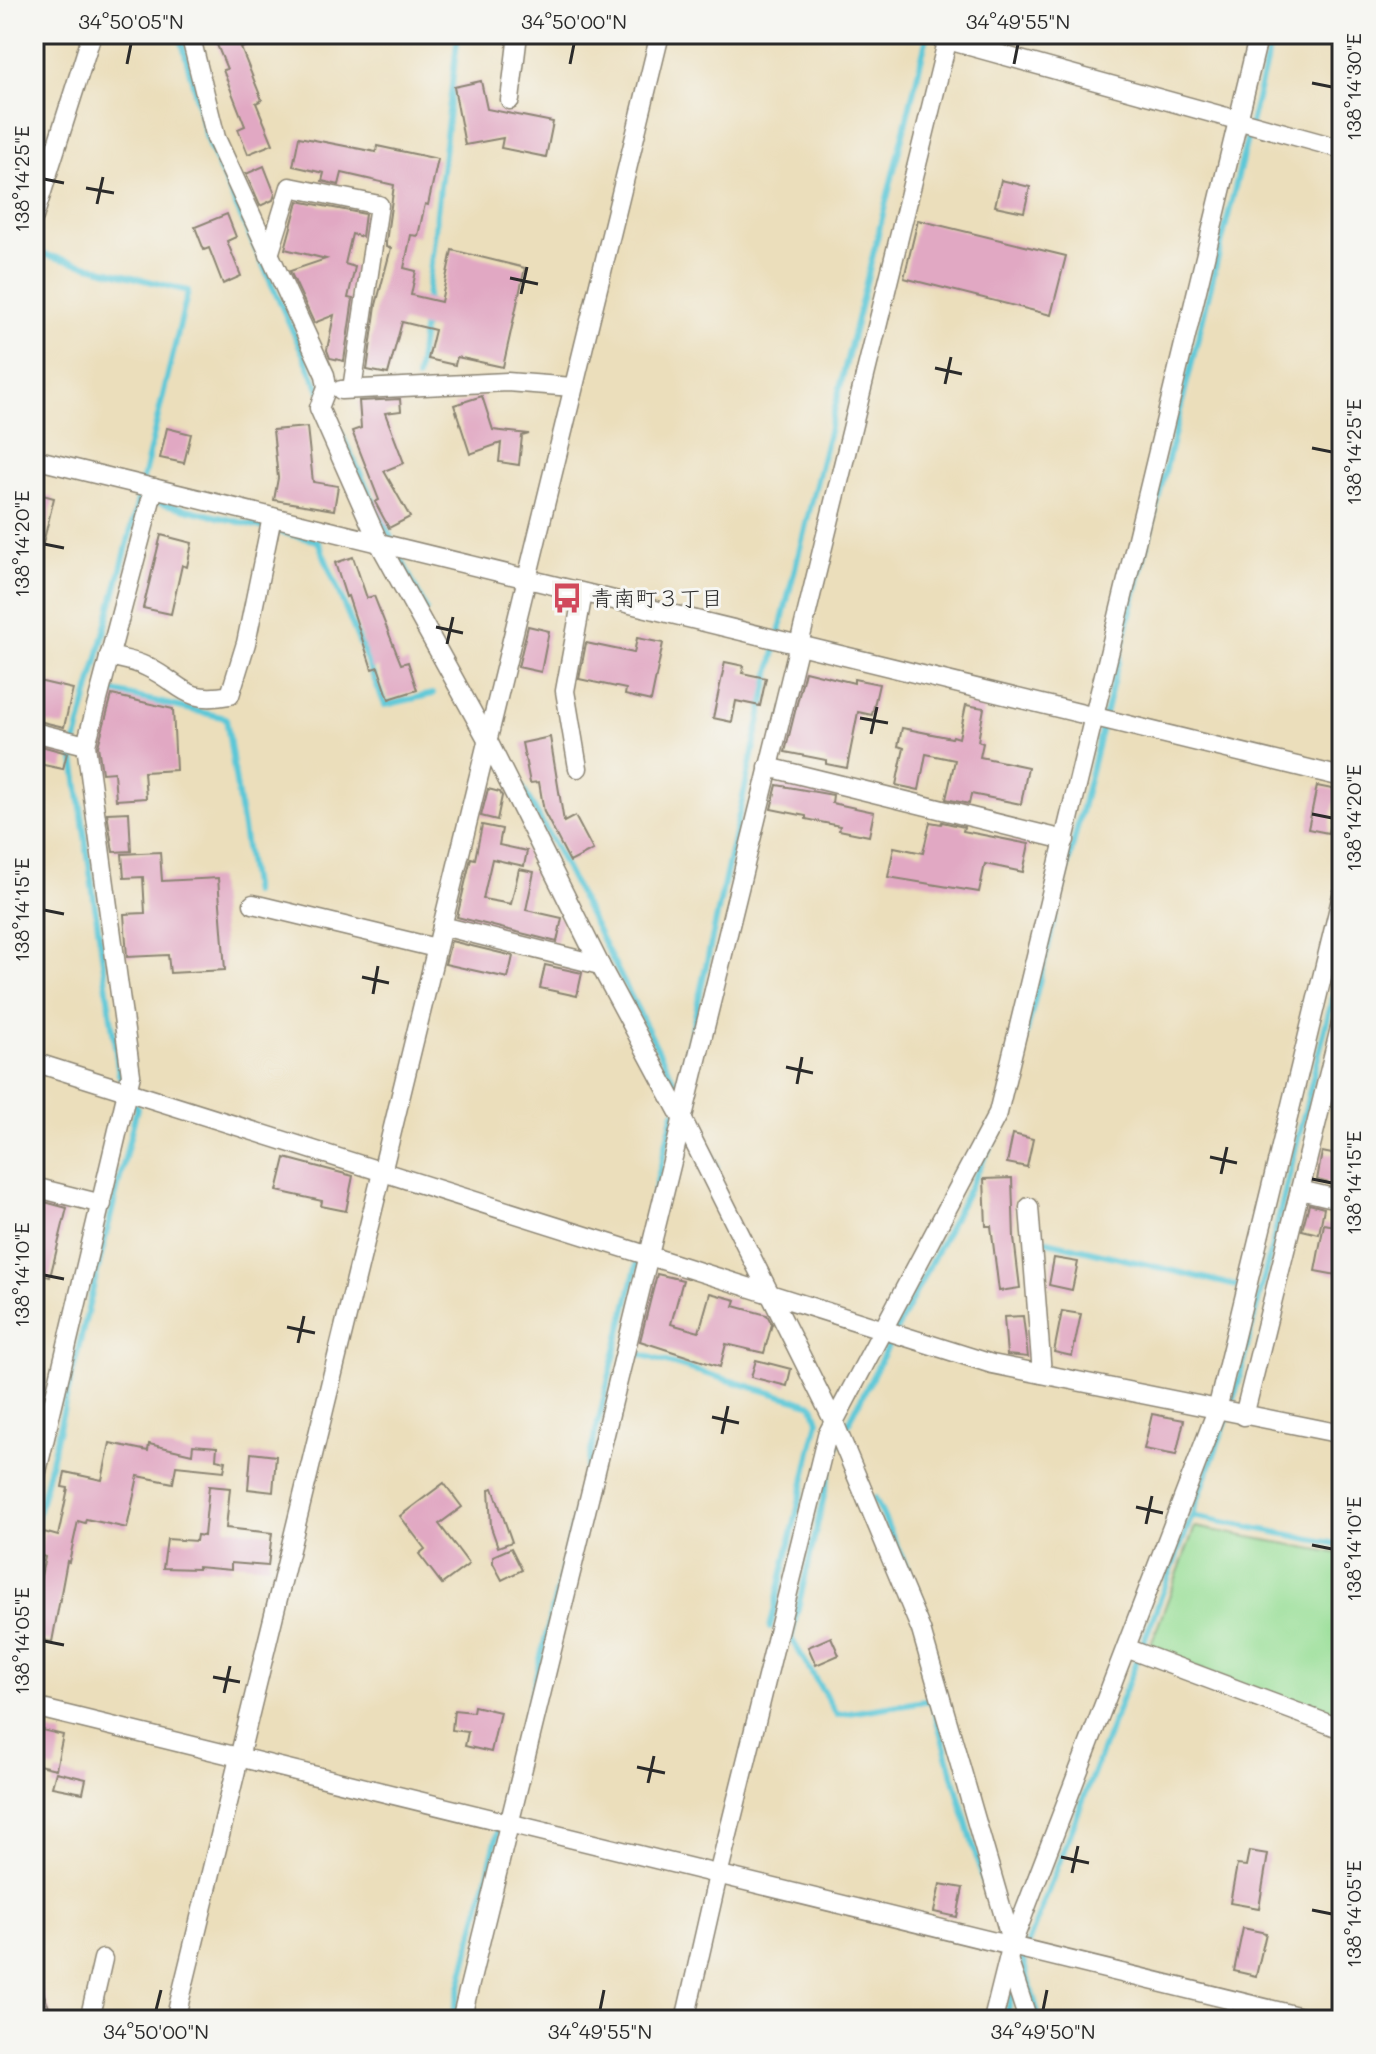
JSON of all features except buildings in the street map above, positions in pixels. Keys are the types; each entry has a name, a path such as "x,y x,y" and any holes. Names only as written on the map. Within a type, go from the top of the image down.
{"street":[{"path":"34,217 92,34"},
{"path":"190,34 216,138 325,375 326,392 319,408 379,543 487,739 600,965 772,1294 834,1422 921,1630 1028,2020"},
{"path":"510,100 518,34"},
{"path":"175,2020 660,34"},
{"path":"926,34 948,37 1342,149"},
{"path":"685,2020 827,1435 998,1113 1259,34"},
{"path":"461,2020 948,37"},
{"path":"269,255 290,187 379,205 352,389"},
{"path":"326,392 507,382 573,387"},
{"path":"34,459 1342,777"},
{"path":"34,1484 129,1092 131,1075 86,745 154,488"},
{"path":"109,656 147,666 176,688 207,699 230,695 246,643 272,517"},
{"path":"578,768 565,691 583,593"},
{"path":"34,732 86,745"},
{"path":"768,767 1065,840"},
{"path":"993,2020 1010,1952 1217,1410 1342,895"},
{"path":"253,904 436,948"},
{"path":"442,926 600,965"},
{"path":"1244,1416 1342,1020"},
{"path":"34,1062 992,1364 1342,1434"},
{"path":"34,1187 102,1204"},
{"path":"1300,1190 1342,1200"},
{"path":"1029,1207 1042,1374"},
{"path":"1126,1648 1342,1729"},
{"path":"34,1707 510,1822 1010,1952 1314,2020"},
{"path":"89,2020 103,1959"}],"green space":[{"path":"1195,1527 1342,1554 1342,1722 1149,1650"}],"waterway":[{"path":"180,34 209,146 320,391"},
{"path":"426,306 458,34"},
{"path":"1011,1096 1273,34"},
{"path":"679,1089 778,637 927,37"},
{"path":"34,252 188,291 126,550 73,752 119,1074 124,1084"},
{"path":"417,378 424,322"},
{"path":"329,408 393,542"},
{"path":"153,501 318,541 385,705 433,694"},
{"path":"398,552 426,610"},
{"path":"102,689 226,718 253,893"},
{"path":"504,754 552,841 683,1099"},
{"path":"1342,959 1235,1396 1192,1516 1342,1545"},
{"path":"34,1531 137,1108 131,1097"},
{"path":"452,2020 674,1112"},
{"path":"690,1113 717,1167"},
{"path":"844,1432 998,1132"},
{"path":"1039,1239 1237,1286"},
{"path":"629,1351 813,1405 818,1421 770,1628"},
{"path":"839,1442 791,1638 837,1715 931,1700 984,1883"},
{"path":"875,1498 920,1597 928,1624"},
{"path":"1027,1946 1192,1516"},
{"path":"1020,1951 1040,2020"},
{"path":"1005,2020 1013,1991"},
{"path":"675,2020 682,1992"}],"place":[{"name":"青南町３丁目","path":"567,598"}]}
